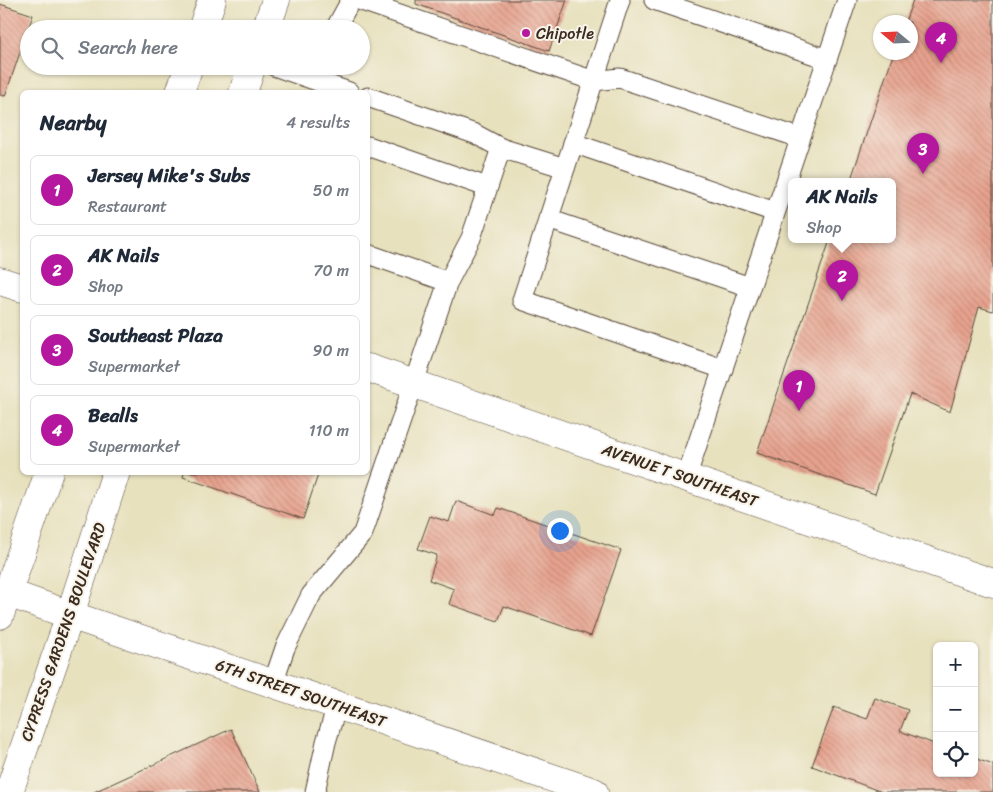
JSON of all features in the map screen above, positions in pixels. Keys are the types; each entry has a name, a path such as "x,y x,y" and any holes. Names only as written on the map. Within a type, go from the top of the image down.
{"street":[{"path":"205,20 212,0"},
{"path":"269,20 276,0"},
{"path":"181,90 186,75"},
{"path":"244,90 249,75"},
{"path":"0,281 20,287"},
{"name":"AVENUE T SOUTHEAST","path":"370,369 993,583"},
{"path":"4,604 48,475"},
{"name":"CYPRESS GARDENS BOULEVARD","path":"9,792 70,615 115,475"},
{"name":"6TH STREET SOUTHEAST","path":"4,604 70,615 594,792"}],"lane":[{"path":"340,20 350,0"},
{"path":"359,0 594,81 620,78 800,138"},
{"path":"620,0 522,300 722,369"},
{"path":"654,0 827,59"},
{"path":"686,478 846,0"},
{"path":"300,75 343,90"},
{"path":"370,98 475,134 500,148 565,168"},
{"path":"574,143 775,212"},
{"path":"370,147 488,188"},
{"path":"273,683 286,648 311,594 363,533 448,282 471,238 500,148"},
{"path":"548,219 750,287"},
{"path":"370,255 448,282"},
{"path":"315,792 326,742 337,705"}],"building":[{"name":"Chipotle","path":"416,0 567,0 549,51 416,4"},
{"path":"913,0 993,0 993,311 979,307 950,412 910,394 875,494 757,453 829,243 896,243 896,178 851,178 891,60 918,60 918,15 908,15"},
{"path":"0,4 33,15 31,20 20,20 20,53 5,96 0,95"},
{"path":"183,475 318,475 303,519 183,477"},
{"path":"456,501 495,515 498,508 621,550 591,636 504,606 498,621 449,604 454,589 429,580 437,555 418,549 430,516 449,522"},
{"path":"875,698 908,710 900,731 933,743 933,777 978,777 978,759 993,765 993,792 882,792 812,766 834,707 867,719"},
{"path":"231,729 260,792 94,792"}],"place":[{"name":"Chipotle","path":"526,33"},
{"name":"Bealls","path":"941,63"},
{"name":"Southeast Plaza","path":"923,174"},
{"name":"AK Nails","path":"842,301"},
{"name":"Jersey Mike's Subs","path":"799,411"}]}
